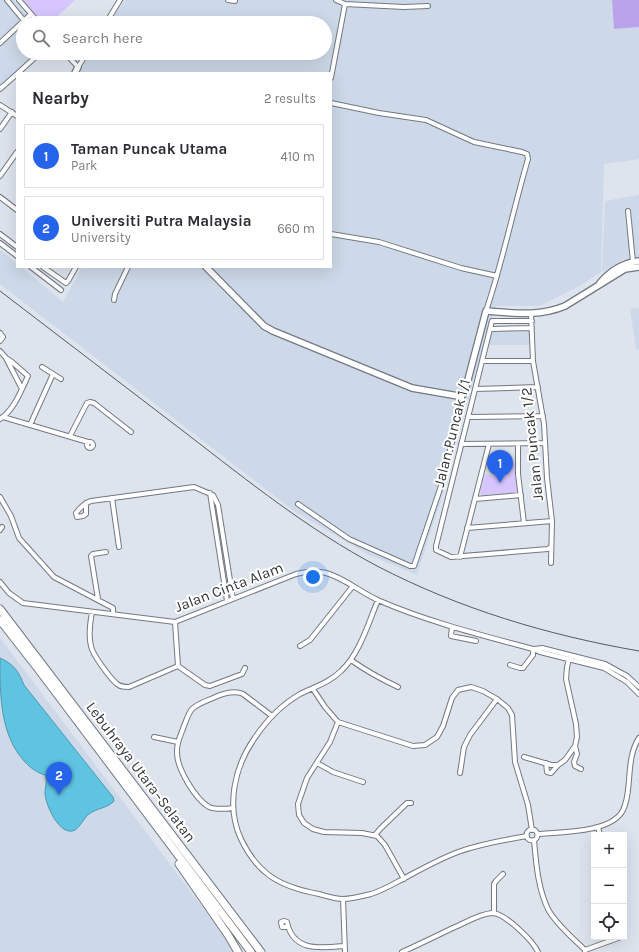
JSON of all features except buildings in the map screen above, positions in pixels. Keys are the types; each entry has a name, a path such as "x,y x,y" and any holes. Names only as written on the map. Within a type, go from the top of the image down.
{"highway":[{"name":"Lebuhraya Utara–Selatan","path":"0,609 262,952"},
{"name":"Lebuhraya Utara–Selatan","path":"0,620 251,952"},
{"path":"171,847 176,860 228,935 238,952"}],"street":[{"path":"7,0 20,16"},
{"path":"19,0 31,14"},
{"path":"110,16 120,0"},
{"path":"228,0 235,1"},
{"path":"336,0 345,4 404,8 428,6"},
{"path":"332,73 345,4"},
{"path":"0,42 16,29"},
{"path":"18,72 32,60"},
{"path":"70,60 76,70 82,60"},
{"path":"0,89 16,74"},
{"path":"298,504 350,539 410,566 414,566 440,489 463,395 528,159 527,154 522,152 474,142 426,120 379,114 332,103"},
{"path":"0,105 16,115"},
{"path":"0,130 12,112"},
{"path":"0,176 16,153"},
{"path":"0,197 15,209"},
{"path":"486,311 531,314 555,310 565,306 625,270 638,264 628,211"},
{"path":"0,234 16,246"},
{"path":"332,234 379,242 461,268 497,276"},
{"path":"0,243 16,255"},
{"path":"32,268 61,290"},
{"path":"38,272 43,268"},
{"path":"45,268 66,283 75,268"},
{"path":"114,300 115,294 128,268"},
{"path":"207,268 264,326 273,331 412,388 473,397"},
{"name":"Jalan Puncak 1/2","path":"531,314 533,360 543,416 547,478 552,521 551,563"},
{"name":"Jalan Puncak 1/1","path":"460,557 451,557 436,550 436,546 492,321 532,321"},
{"path":"490,329 532,328"},
{"path":"0,333 3,337 0,341"},
{"path":"0,351 6,358 28,375 14,405 2,418 88,442"},
{"path":"6,358 22,389"},
{"path":"483,361 533,360"},
{"path":"42,367 61,379"},
{"path":"30,425 53,374"},
{"path":"475,389 538,387"},
{"path":"70,436 87,403 90,402 94,403 131,432"},
{"path":"468,417 543,416"},
{"path":"461,444 545,443"},
{"path":"489,444 460,557 548,549 552,547"},
{"path":"518,444 524,523"},
{"path":"86,503 194,487 210,493 216,498 218,505 233,599"},
{"path":"210,493 226,602"},
{"path":"475,499 521,495"},
{"path":"0,497 11,516 18,538 54,577 113,608 113,614"},
{"path":"112,498 118,547"},
{"path":"212,506 218,505"},
{"path":"467,528 552,521"},
{"path":"98,599 91,556 93,554 106,552"},
{"name":"Jalan Cinta Alam","path":"0,582 9,593 23,603 175,622 296,574 310,571 324,572 338,577 378,600 452,627 540,652 605,664 627,676 639,687"},
{"path":"300,646 310,640 352,586"},
{"path":"378,600 351,660 328,682 300,694 272,716 253,740 244,756 237,772 233,808 239,835 246,849 255,862 268,875 282,884 302,891 343,899 371,894 404,879 433,863 478,845 527,836"},
{"path":"92,612 90,640 91,648 95,656 122,687 129,687 178,666"},
{"path":"175,622 178,666"},
{"path":"452,627 451,636 476,640"},
{"path":"510,665 523,668 533,655 533,649"},
{"path":"569,657 566,679 576,724 575,746 577,754 574,762 575,766 581,769"},
{"name":"Jalan Cinta Alam","path":"569,657 604,668 627,682 639,694"},
{"path":"351,660 378,678 398,687"},
{"path":"178,666 205,685 210,686 242,674 245,668"},
{"path":"313,689 325,707 338,722 413,746 425,745 436,737 443,726 452,698 458,690 470,687 483,690 497,699 508,708 512,715 516,762 528,805 532,830 538,834 575,831 598,827 615,819 623,811 628,797 634,745 639,738"},
{"path":"233,808 218,809 210,807 202,801 184,777 179,766 177,751 178,742 189,712 192,708 216,697 238,692 243,694 272,716"},
{"path":"460,773 464,747 467,741 479,722 497,699"},
{"path":"338,722 330,742 307,778 298,804 299,814 304,823 313,829 324,832 376,835 386,845 404,879"},
{"path":"154,737 178,742"},
{"path":"546,763 547,772 551,773 565,760 575,746"},
{"path":"524,756 551,765 558,765"},
{"path":"317,763 333,772 363,782"},
{"path":"407,803 411,804 411,806 392,820 376,835 380,829 407,803"},
{"path":"598,827 599,832"},
{"path":"527,836 529,831 532,830"},
{"path":"538,834 534,840 542,891 549,910 556,920 585,951 613,940"},
{"path":"527,836 530,840 534,840"},
{"path":"494,913 494,884 496,880 504,874"},
{"path":"343,899 345,952"},
{"path":"402,952 469,920 494,913 504,917 516,926 527,937 538,952"},
{"path":"287,927 297,940 308,947 319,948 344,946"}],"shaded area":[{"path":"0,0 14,0 29,16 16,16 16,60 35,60 22,72 16,72 16,78 0,92"},
{"path":"20,0 75,0 58,16 35,16"},
{"path":"124,0 612,0 614,29 639,27 639,159 604,164 601,272 583,284 540,306 496,306 459,429 442,497 417,575 367,554 294,511 0,284 0,250 16,263 16,268 22,268 63,302 81,268 332,268 332,72 80,72 86,60 332,60 332,16 114,16"},
{"path":"612,0 639,0 639,27 614,29"},
{"path":"639,195 639,257 622,260 602,272 605,201"},
{"path":"639,308 639,349 636,349 630,309"},
{"path":"531,329 531,345 488,345 492,330"},
{"path":"515,463 518,490 516,493 481,495 480,492 485,474 494,476 497,465"},
{"path":"0,638 236,952 0,952"}],"water":[{"path":"0,658 9,663 15,669 24,685 113,797 114,801 112,803 89,814 75,830 69,831 64,829 54,819 46,798 45,775 34,770 25,762 11,740 6,727 1,700"}],"railway":[{"path":"0,291 256,487 303,521 352,552 408,581 472,608 505,619 571,637 639,651"}],"place":[{"name":"Taman Puncak Utama","path":"500,483"},
{"name":"Universiti Putra Malaysia","path":"59,795"}]}
